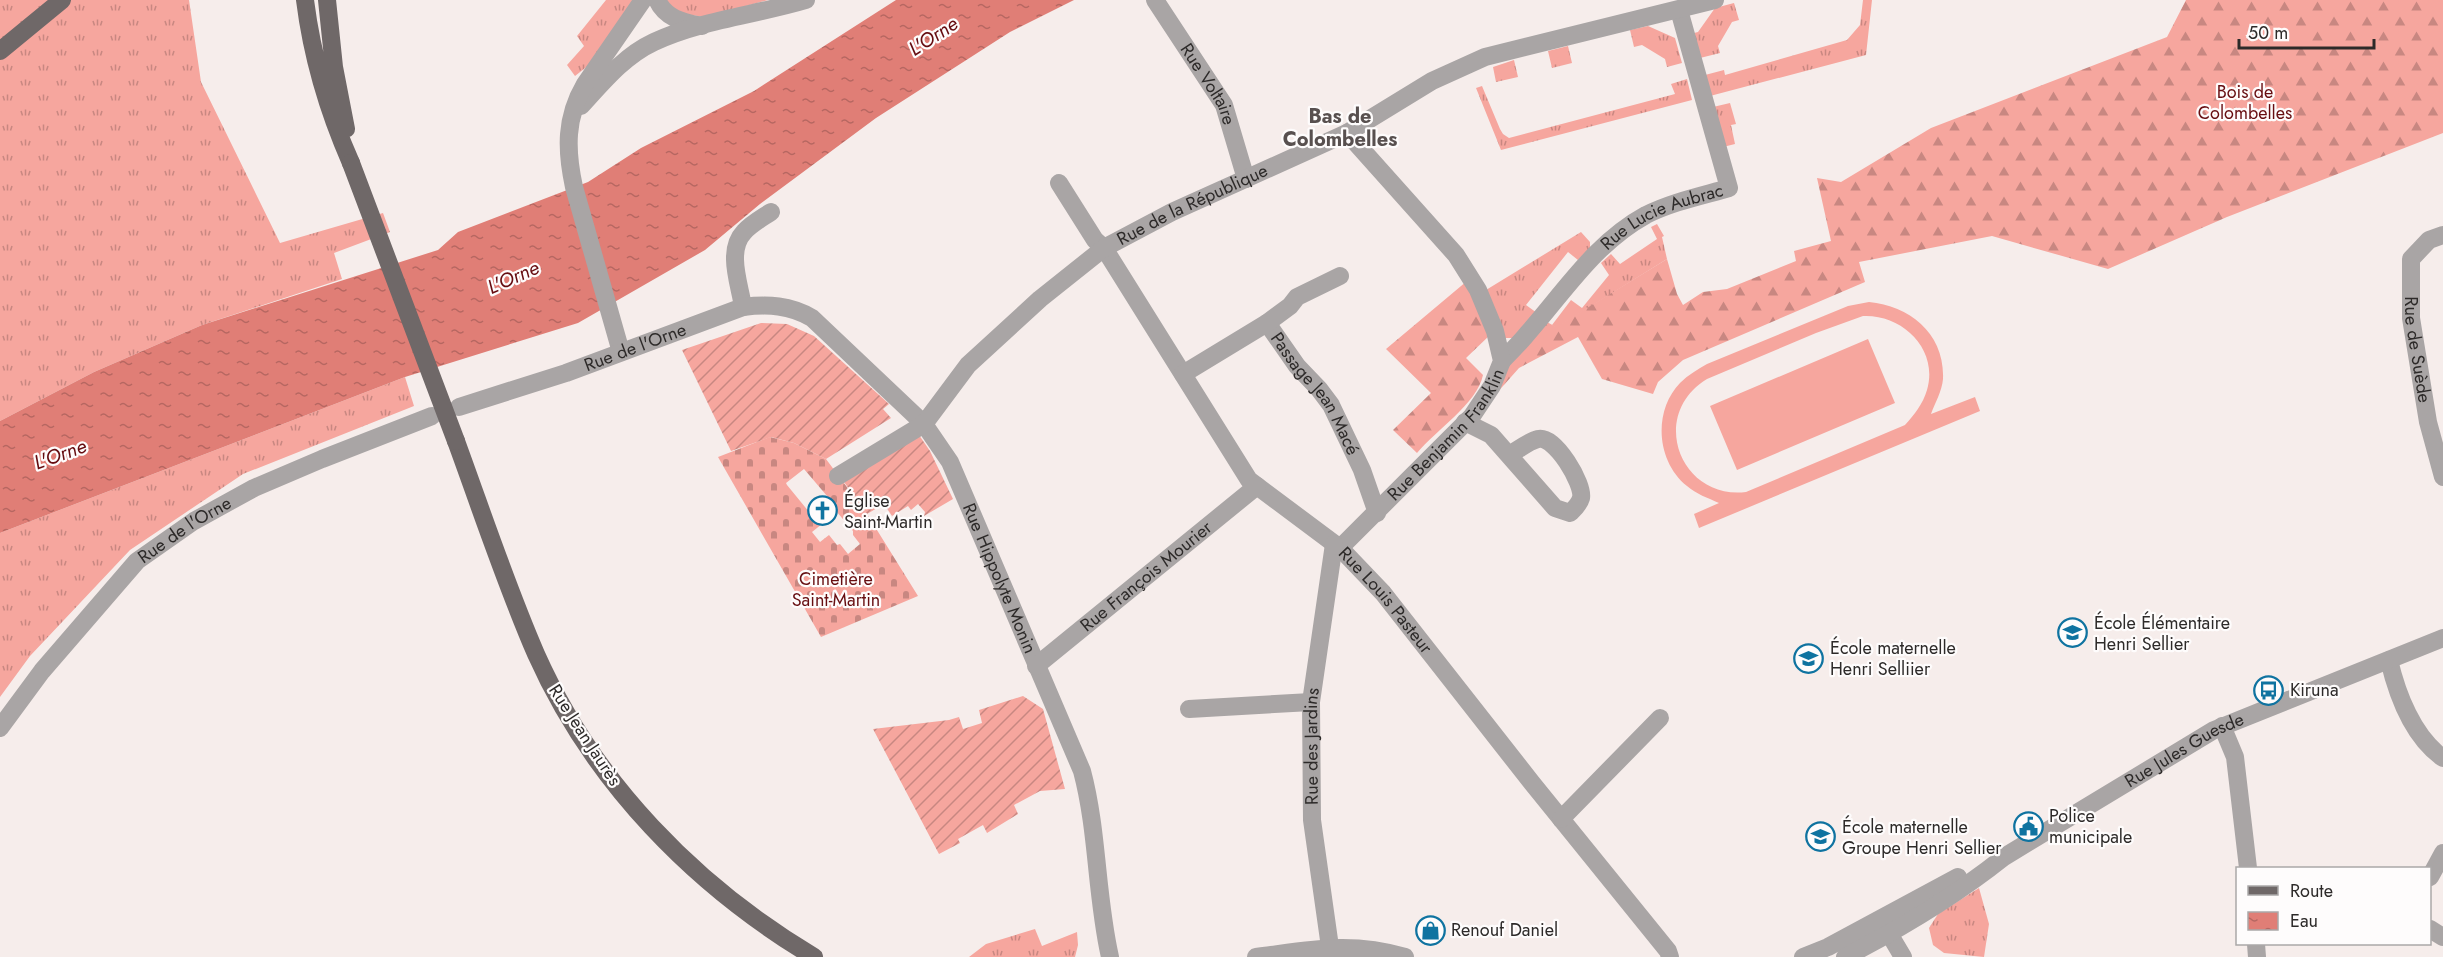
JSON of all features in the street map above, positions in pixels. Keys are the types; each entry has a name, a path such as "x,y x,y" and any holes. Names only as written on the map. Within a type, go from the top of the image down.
{"main road":[{"path":"0,51 62,0"},
{"path":"304,0 317,65 333,123 351,163"},
{"path":"327,0 334,67 351,163"},
{"name":"Rue Jean Jaurès","path":"351,163 537,655 578,731 603,768 652,828 710,885 764,925 814,957"}],"street":[{"path":"621,352 574,188 567,143 570,119 577,98 644,0"},
{"path":"657,0 664,11 679,21 703,26"},
{"path":"570,119 617,67 653,43 703,26 806,0"},
{"name":"Rue Voltaire","path":"1155,0 1224,105 1246,179"},
{"name":"Rue de la République","path":"924,424 968,365 1040,299 1104,248 1172,212 1347,133 1432,81 1485,57 1715,0"},
{"name":"Rue Lucie Aubrac","path":"1502,361 1526,336 1581,268 1622,230 1647,215 1671,205 1729,188 1679,10"},
{"name":"Rue Benjamin Franklin","path":"1337,546 1377,513 1465,422 1492,386 1502,361 1495,331 1478,290 1456,255 1347,133"},
{"name":"Rue Louis Pasteur","path":"1059,183 1095,240 1104,248 1249,480 1337,546 1383,593 1668,951 1670,957"},
{"path":"743,307 735,257 736,243 743,233 771,212"},
{"name":"Rue de Suède","path":"2443,235 2429,240 2411,259 2411,318 2435,419 2443,477"},
{"name":"Passage Jean Macé","path":"1340,276 1297,297 1290,306 1267,323 1297,366 1331,405 1362,470 1377,513"},
{"name":"Rue Hippolyte Monin","path":"743,307 762,304 787,307 799,310 812,318 924,424 950,462 1085,783 1104,933 1110,957"},
{"name":"Rue de l'Orne","path":"459,407 511,392 743,307"},
{"path":"1183,374 1267,323"},
{"name":"Rue de l'Orne","path":"0,728 42,671 137,561 194,521 254,488 432,416"},
{"path":"1465,422 1491,435 1509,455"},
{"path":"838,476 924,424"},
{"name":"Rue François Mourier","path":"1036,666 1257,486"},
{"name":"Rue des Jardins","path":"1330,947 1312,820 1311,702 1337,546"},
{"name":"Rue Jules Guesde","path":"1845,957 1890,934 1986,872 2004,857 2222,726 2443,638"},
{"path":"2389,660 2406,710 2432,750 2443,758"},
{"path":"1189,709 1311,702"},
{"path":"1562,819 1660,718"},
{"path":"2222,726 2235,757 2248,867"},
{"path":"2431,875 2443,853"},
{"name":"Rue Jules Guesde","path":"1803,957 1980,866 2004,857"},
{"path":"1880,918 1903,957"},
{"path":"1256,957 1330,947 1357,947 1405,957"}],"green space":[{"path":"0,0 189,0 201,82 280,243 383,213 390,232 334,253 342,279 202,325 94,372 0,421"},
{"path":"606,0 634,0 589,65 575,76 567,65 584,46 577,36"},
{"path":"665,0 768,0 707,17 680,14"},
{"path":"1863,0 1872,0 1866,55 1710,96 1705,75 1724,70 1725,75 1847,40 1860,25"},
{"name":"Bois de Colombelles","path":"2186,0 2443,0 2443,133 2227,217 2108,269 1992,236 1859,262 1865,282 1683,360 1658,382 1653,394 1602,379 1578,337 1519,368 1487,404 1514,358 1547,322 1556,327 1667,259 1677,294 1683,305 1703,292 1727,289 1796,261 1794,251 1831,241 1817,178 1841,182 1931,128 2167,37"},
{"path":"1734,3 1739,20 1732,22 1718,46 1720,53 1700,58 1694,33 1698,32 1715,8"},
{"path":"1648,26 1675,38 1682,63 1667,67 1665,59 1642,45 1634,47 1630,30"},
{"path":"1568,46 1572,63 1552,68 1548,51"},
{"path":"1514,60 1518,77 1496,82 1493,67"},
{"path":"1687,79 1692,100 1501,150 1476,88 1482,86 1500,129 1509,138 1675,94 1671,84"},
{"path":"1730,103 1736,124 1731,125 1735,144 1723,147 1713,107"},
{"path":"1657,224 1664,236 1662,237 1667,259 1556,328 1552,325 1571,300 1582,308 1609,275 1601,263 1611,254 1620,264 1657,239 1651,227"},
{"path":"1581,232 1590,242 1590,248 1578,260 1568,252 1526,305 1537,313 1513,338 1504,338 1486,290"},
{"path":"1467,281 1490,335 1466,358 1483,375 1473,396 1417,453 1393,430 1431,393 1386,349"},
{"path":"1869,302 1898,309 1922,325 1931,336 1942,363 1943,379 1931,414 1975,397 1980,411 1699,528 1694,514 1719,503 1691,489 1677,476 1669,463 1664,450 1662,421 1671,394 1683,380 1707,364 1848,306","holes":["1863,316 1877,317 1904,328 1914,337 1928,361 1927,390 1918,409 1905,425 1746,492 1723,491 1704,483 1689,469 1680,452 1676,433 1679,413 1689,395 1707,379 1816,333"]},
{"path":"761,323 787,324 814,336 889,404 883,409 891,418 826,459 794,443 771,437 731,451 682,350"},
{"path":"1868,339 1895,403 1737,470 1710,406"},
{"path":"405,377 414,406 243,474 130,550 30,656 0,697 0,533"},
{"path":"919,435 930,451 953,499 924,516 925,512 918,504 911,510 908,506 892,516 884,504 867,514 844,482"},
{"name":"Cimetière Saint-Martin","path":"770,437 794,443 826,459 867,514 918,596 821,637 718,457","holes":["804,469 833,503 831,505 853,531 853,535 860,544 848,554 829,535 820,542 812,532 822,524 816,517 814,518 786,483"]},
{"path":"1023,696 1043,709 1065,789 1040,791 1014,805 1018,814 987,833 983,825 958,839 960,843 939,854 873,729 959,717 963,729 982,723 979,710"},
{"path":"1979,888 1989,924 1984,957 1944,953 1933,945 1929,928 1938,914"},
{"path":"1035,929 1042,946 1077,932 1078,945 1075,957 969,957 986,944"}],"water":[{"name":"L'Orne","path":"896,0 1074,0 1010,32 876,118 760,204 705,250 578,323 405,377 0,533 0,421 94,372 202,325 438,250 458,232 588,182 641,148 754,91"}],"place":[{"name":"Église Saint-Martin","path":"823,511"},
{"name":"École Élémentaire Henri Sellier","path":"2073,633"},
{"name":"École maternelle Henri Selliier","path":"1809,658"},
{"name":"Kiruna","path":"2269,690"},
{"name":"Police municipale","path":"2028,826"},
{"name":"École maternelle Groupe Henri Sellier","path":"1821,837"},
{"name":"Renouf Daniel","path":"1430,930"}],"district":[{"name":"Bas de Colombelles","path":"1340,128"}]}
